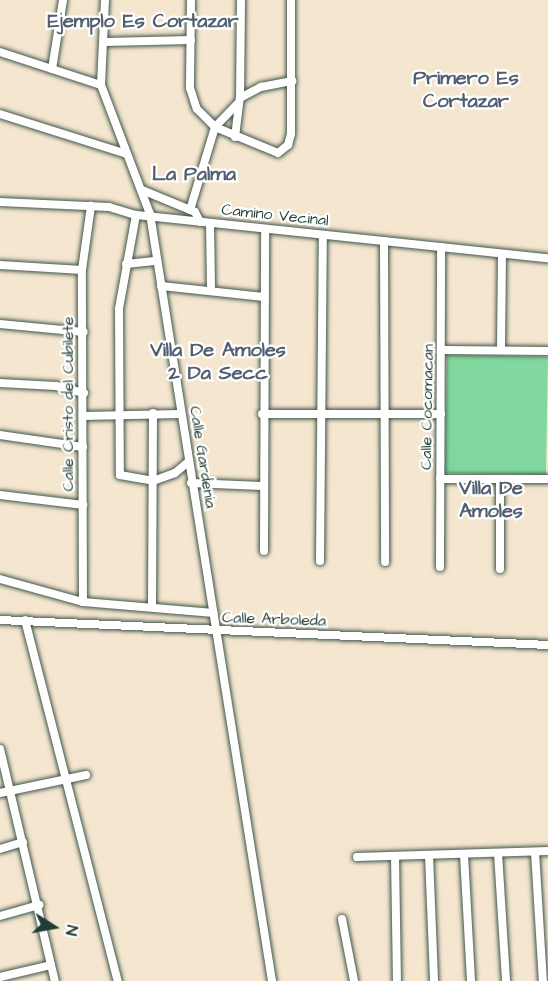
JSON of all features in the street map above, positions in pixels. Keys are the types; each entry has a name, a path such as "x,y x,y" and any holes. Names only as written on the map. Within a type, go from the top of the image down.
{"street":[{"path":"52,69 63,0"},
{"path":"0,52 101,85 105,42 105,0"},
{"path":"191,0 190,88 197,109 215,128 235,138 278,153 288,145 291,134 291,0"},
{"path":"235,138 239,101 241,0"},
{"path":"105,42 191,40"},
{"path":"190,210 215,128 239,101 261,87 292,81"},
{"name":"Calle Gardenia","path":"101,85 150,214 272,981"},
{"path":"0,114 127,154"},
{"path":"142,190 190,210 200,222"},
{"name":"Camino Vecinal","path":"0,202 91,206 136,215 150,214 200,222 548,258"},
{"name":"Calle Cristo del Cubilete","path":"83,602 84,332 82,270 91,206"},
{"path":"136,215 119,309 119,466 122,477 153,481 174,473 188,462"},
{"path":"210,223 211,290"},
{"path":"264,551 261,486 265,229"},
{"path":"320,561 323,413 322,234"},
{"path":"384,241 385,562"},
{"name":"Calle Cocomacan","path":"440,567 441,414 444,351 441,247"},
{"path":"501,350 502,254"},
{"path":"126,264 157,261"},
{"path":"0,265 82,270"},
{"path":"161,286 264,297"},
{"path":"0,324 84,332"},
{"path":"444,351 548,351"},
{"path":"0,383 56,386 84,393"},
{"path":"262,414 385,412 441,414"},
{"path":"152,606 153,413"},
{"path":"83,416 180,414"},
{"path":"0,435 83,447"},
{"path":"440,479 548,479"},
{"path":"500,480 500,569"},
{"path":"191,483 261,486"},
{"path":"0,495 83,505"},
{"path":"0,579 83,602 152,606 213,613"},
{"name":"Calle Arboleda","path":"0,620 216,632 548,645"},
{"path":"25,620 68,779 118,981"},
{"path":"0,749 39,905 55,981"},
{"path":"0,793 86,775"},
{"path":"0,849 23,842"},
{"path":"357,857 548,851"},
{"path":"535,852 543,981"},
{"path":"498,854 506,981"},
{"path":"429,855 434,981"},
{"path":"464,855 471,981"},
{"path":"395,856 398,981"},
{"path":"0,916 39,905"},
{"path":"342,919 354,981"},
{"path":"0,977 51,965"}],"green space":[{"path":"447,355 548,357 546,475 445,473"}],"district":[{"name":"Ejemplo Es Cortazar","path":"143,21"},
{"name":"Primero Es Cortazar","path":"466,90"},
{"name":"La Palma","path":"194,174"},
{"name":"Villa De Amoles 2 Da Secc","path":"218,362"},
{"name":"Villa De Amoles","path":"491,500"}]}
